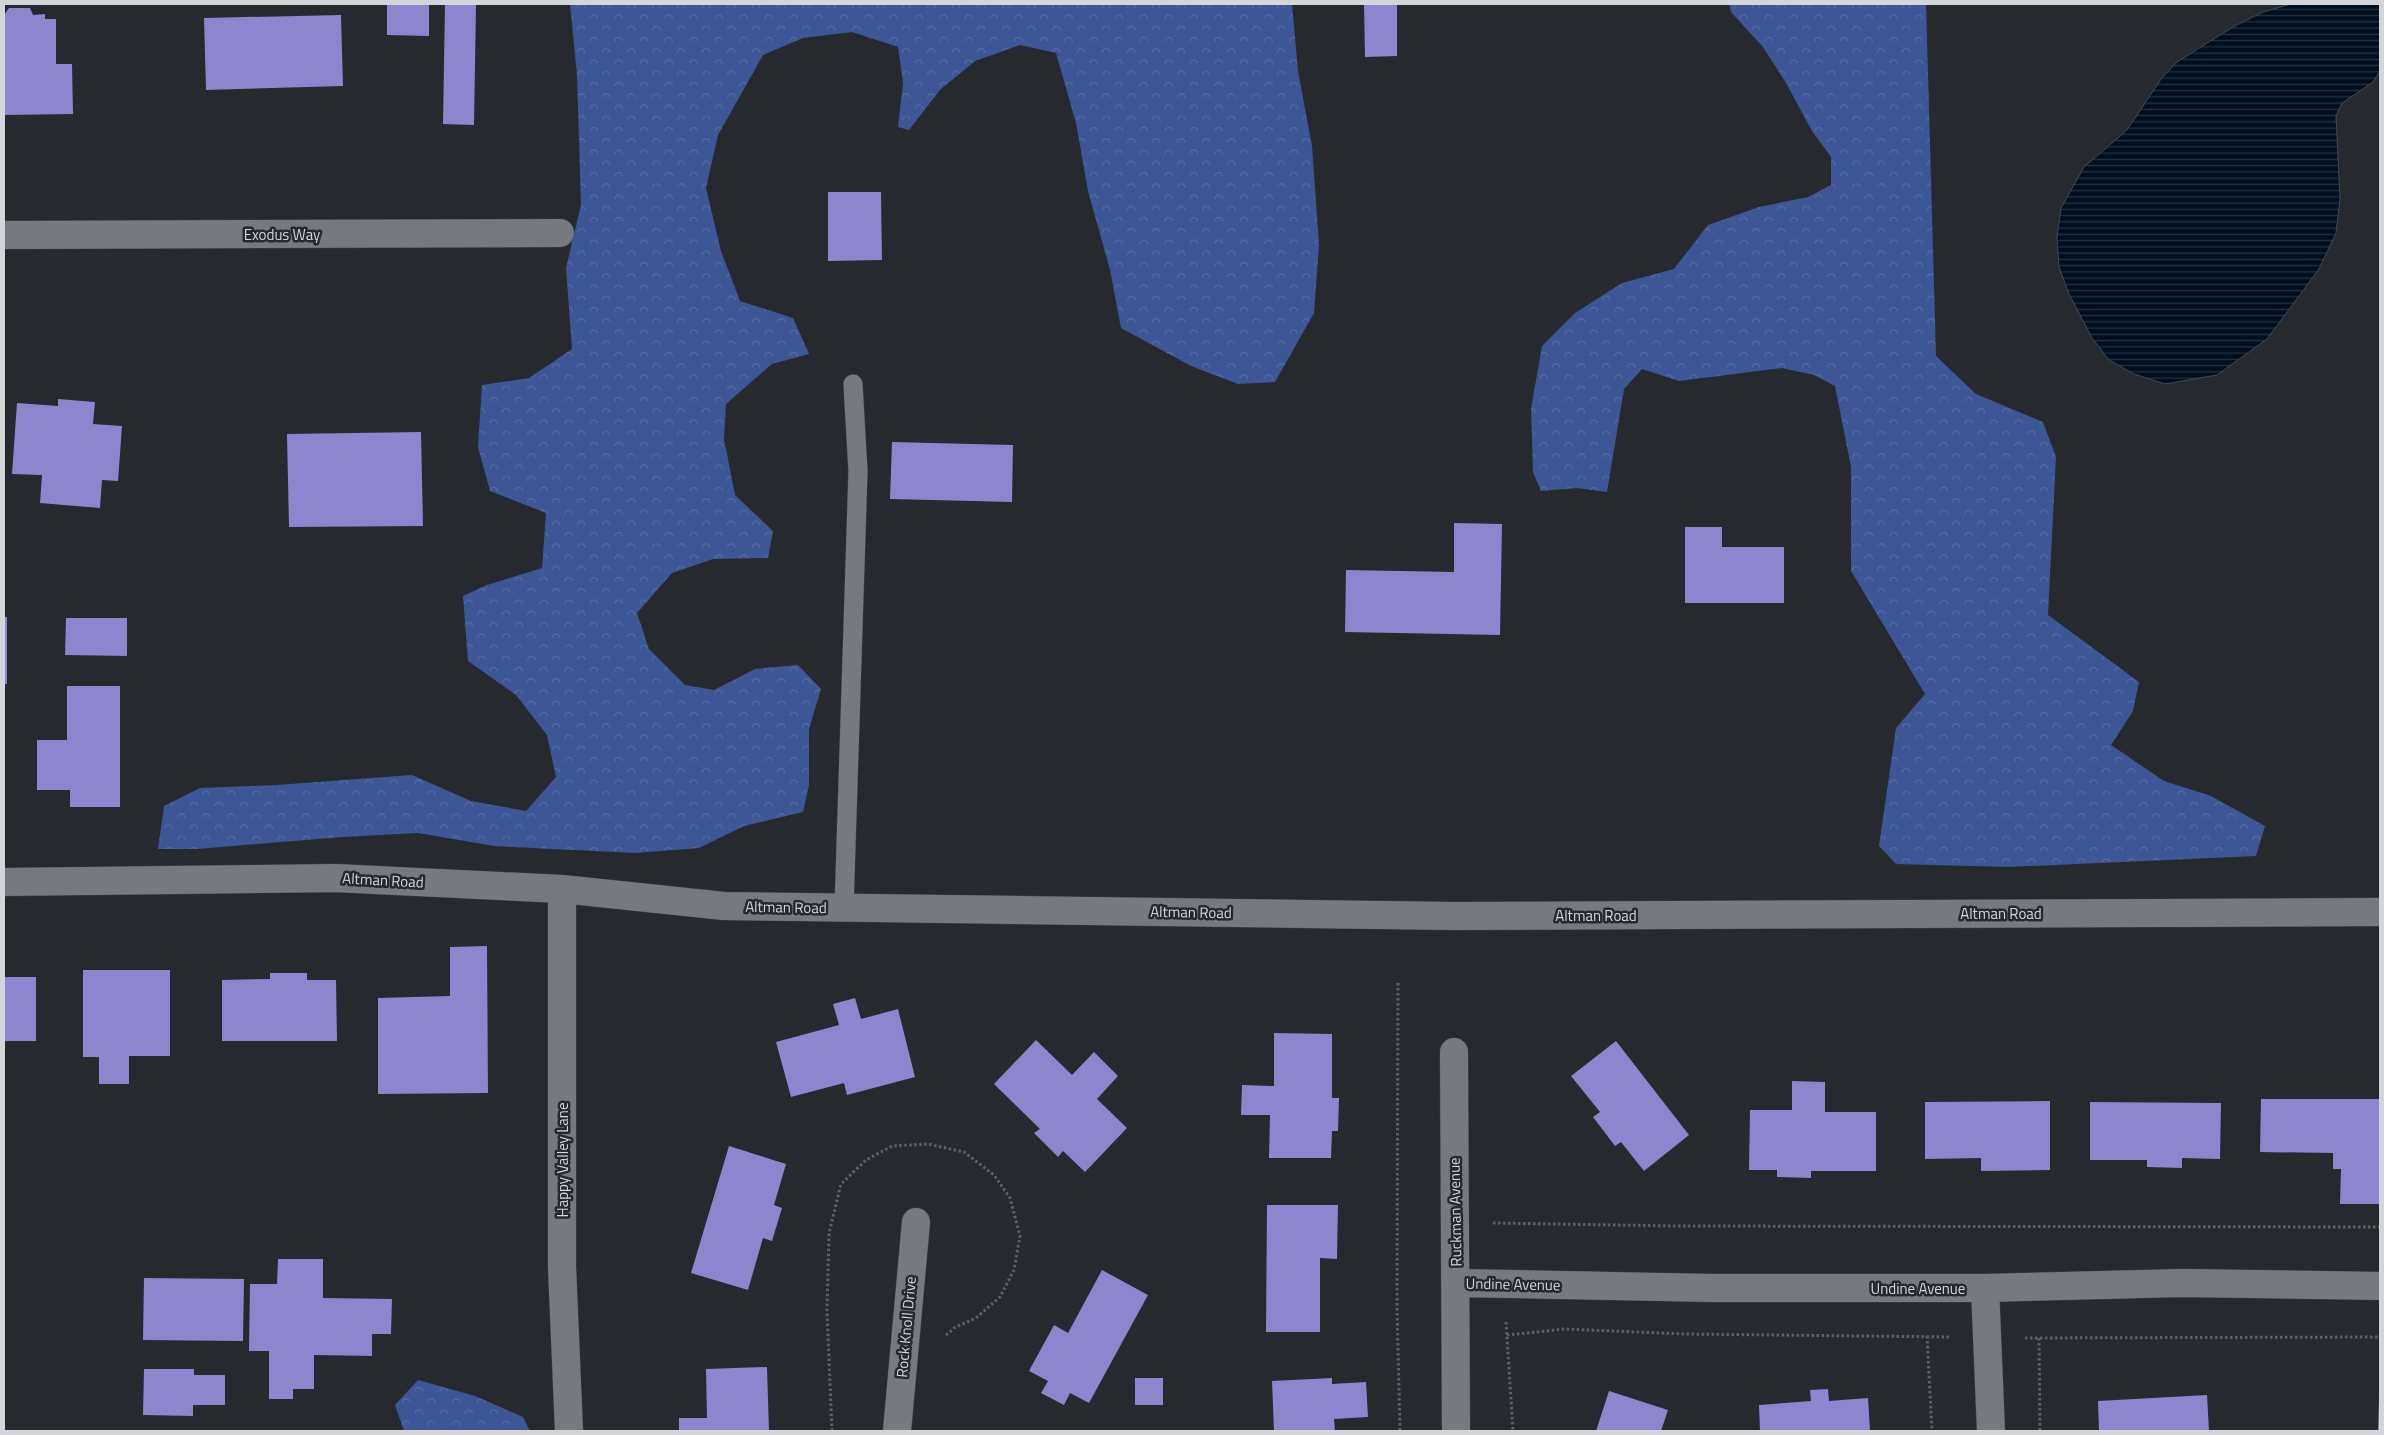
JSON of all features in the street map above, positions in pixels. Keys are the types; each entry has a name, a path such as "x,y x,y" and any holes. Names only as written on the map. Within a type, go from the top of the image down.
{"street":[{"name":"Exodus Way","path":"4,235 560,232"},
{"name":"Altman Road","path":"4,882 335,878 562,889 724,906 1454,916 2380,912"},
{"name":"Happy Valley Lane","path":"562,889 562,1267 568,1431"},
{"name":"Ruckman Avenue","path":"1454,1052 1457,1283 1456,1431"},
{"name":"Rock Knoll Drive","path":"897,1431 916,1222"},
{"name":"Undine Avenue","path":"1457,1283 1712,1288 1985,1288 2182,1282 2380,1286"},
{"path":"1985,1288 1992,1431"}],"lane":[{"path":"844,908 858,471 853,384"}],"path":[{"path":"1398,983 1397,1308 1400,1431"},
{"path":"1455,1223 1676,1226 2380,1227"},
{"path":"1507,1284 1507,1334 1512,1431"},
{"path":"1507,1334 1565,1329 1685,1334 1988,1338 2380,1337"},
{"path":"1927,1336 1932,1431"},
{"path":"2039,1338 2040,1431"}],"green space":[{"path":"570,4 1292,4 1298,71 1312,146 1319,245 1314,313 1275,382 1238,384 1191,366 1121,328 1110,270 1088,191 1076,123 1056,53 1020,45 975,61 940,90 909,130 898,127 903,83 898,47 852,32 803,38 763,55 718,135 706,188 721,251 740,301 793,318 809,354 772,364 726,404 724,439 735,495 773,531 768,558 713,559 672,573 637,613 649,649 685,685 714,690 755,669 798,665 821,689 809,729 809,785 803,812 744,826 699,848 635,853 494,846 418,833 197,849 158,849 164,806 200,788 277,785 412,775 471,801 526,811 556,777 547,735 516,695 468,661 463,596 487,585 542,568 546,513 490,491 478,447 482,385 529,378 572,349 566,268 581,205 577,75"},
{"path":"1729,4 1926,4 1936,356 1976,394 2043,422 2056,457 2048,615 2139,682 2133,711 2111,745 2164,781 2211,796 2265,826 2256,856 2008,867 1896,864 1879,846 1896,728 1925,694 1851,571 1851,467 1835,386 1814,375 1782,368 1679,381 1642,369 1624,389 1607,492 1577,488 1541,491 1533,472 1531,409 1542,346 1575,313 1622,283 1674,269 1708,225 1759,207 1808,197 1831,185 1831,157 1812,131 1786,83 1763,47 1731,12"},
{"path":"418,1380 475,1396 523,1417 530,1431 404,1431 395,1405"}],"shaded area":[{"path":"2291,4 2380,4 2380,71 2373,82 2342,103 2336,116 2340,199 2336,233 2319,269 2267,339 2217,375 2165,384 2134,374 2109,360 2092,338 2069,294 2059,267 2057,237 2061,208 2084,167 2127,130 2161,79 2177,62 2233,27 2263,12"}],"building":[{"path":"387,4 429,4 429,36 387,35"},
{"path":"445,4 476,4 474,125 443,124"},
{"path":"1364,4 1397,4 1397,56 1365,57"},
{"path":"9,8 30,8 33,15 45,14 45,19 56,19 56,64 72,64 73,114 4,115 4,15"},
{"path":"341,15 343,86 206,90 204,18"},
{"path":"828,192 881,192 882,260 828,261"},
{"path":"58,399 95,402 93,424 122,426 118,481 102,480 100,508 40,503 42,475 12,474 17,403 58,406"},
{"path":"421,432 423,526 289,527 287,434"},
{"path":"892,442 1013,445 1012,502 890,499"},
{"path":"1454,523 1502,524 1500,635 1345,632 1346,570 1454,572"},
{"path":"1685,527 1722,527 1722,547 1784,547 1784,603 1685,603"},
{"path":"4,617 7,617 7,684 4,684"},
{"path":"66,618 127,618 127,656 65,655"},
{"path":"67,686 120,686 120,807 70,807 70,790 37,790 37,740 67,740"},
{"path":"487,946 488,1093 378,1094 378,998 450,996 450,947"},
{"path":"83,970 170,970 170,1056 129,1056 129,1084 99,1084 99,1057 83,1057"},
{"path":"270,973 307,973 307,980 336,980 337,1041 222,1041 222,980 270,979"},
{"path":"4,977 36,977 36,1041 4,1041"},
{"path":"855,998 861,1019 898,1009 915,1077 847,1095 844,1083 791,1097 776,1042 839,1025 833,1004"},
{"path":"1274,1033 1332,1034 1332,1098 1339,1098 1338,1131 1332,1131 1331,1158 1269,1158 1270,1115 1241,1115 1242,1085 1274,1086"},
{"path":"1036,1040 1072,1075 1094,1052 1118,1076 1097,1099 1127,1128 1085,1172 1063,1151 1058,1157 1034,1133 1040,1129 994,1084"},
{"path":"1616,1041 1689,1135 1644,1171 1621,1142 1615,1146 1593,1117 1600,1112 1571,1076"},
{"path":"1792,1081 1825,1082 1825,1112 1876,1112 1876,1171 1811,1171 1811,1178 1777,1177 1777,1170 1749,1170 1750,1110 1792,1110"},
{"path":"2261,1099 2380,1099 2380,1204 2340,1204 2341,1169 2333,1169 2333,1153 2260,1152"},
{"path":"2050,1101 2050,1170 1981,1171 1981,1158 1925,1159 1925,1102"},
{"path":"2090,1102 2221,1103 2220,1159 2182,1158 2182,1168 2147,1167 2147,1160 2090,1160"},
{"path":"729,1146 786,1164 774,1205 782,1208 772,1241 763,1238 748,1290 691,1273"},
{"path":"1267,1205 1338,1205 1337,1259 1320,1258 1320,1332 1266,1332"},
{"path":"278,1259 323,1259 323,1298 392,1299 391,1334 372,1334 372,1356 314,1355 314,1389 293,1389 293,1399 269,1399 269,1351 249,1351 250,1284 277,1284"},
{"path":"1102,1270 1148,1295 1089,1403 1070,1393 1064,1405 1041,1393 1048,1381 1029,1371 1054,1325 1068,1333"},
{"path":"144,1278 244,1279 243,1341 143,1340"},
{"path":"767,1367 769,1431 679,1431 679,1418 707,1418 706,1369"},
{"path":"144,1369 194,1369 194,1375 225,1375 225,1405 193,1405 193,1416 143,1415"},
{"path":"1135,1378 1163,1378 1163,1405 1135,1405"},
{"path":"1332,1378 1332,1384 1366,1382 1368,1417 1334,1419 1335,1431 1274,1431 1272,1381"},
{"path":"1828,1389 1829,1401 1868,1398 1870,1431 1760,1431 1759,1405 1811,1401 1810,1390"},
{"path":"1609,1391 1668,1410 1661,1431 1596,1431"},
{"path":"2207,1395 2209,1431 2099,1431 2098,1401"},
{"path":"2379,1397 2380,1431 2378,1431"}]}
